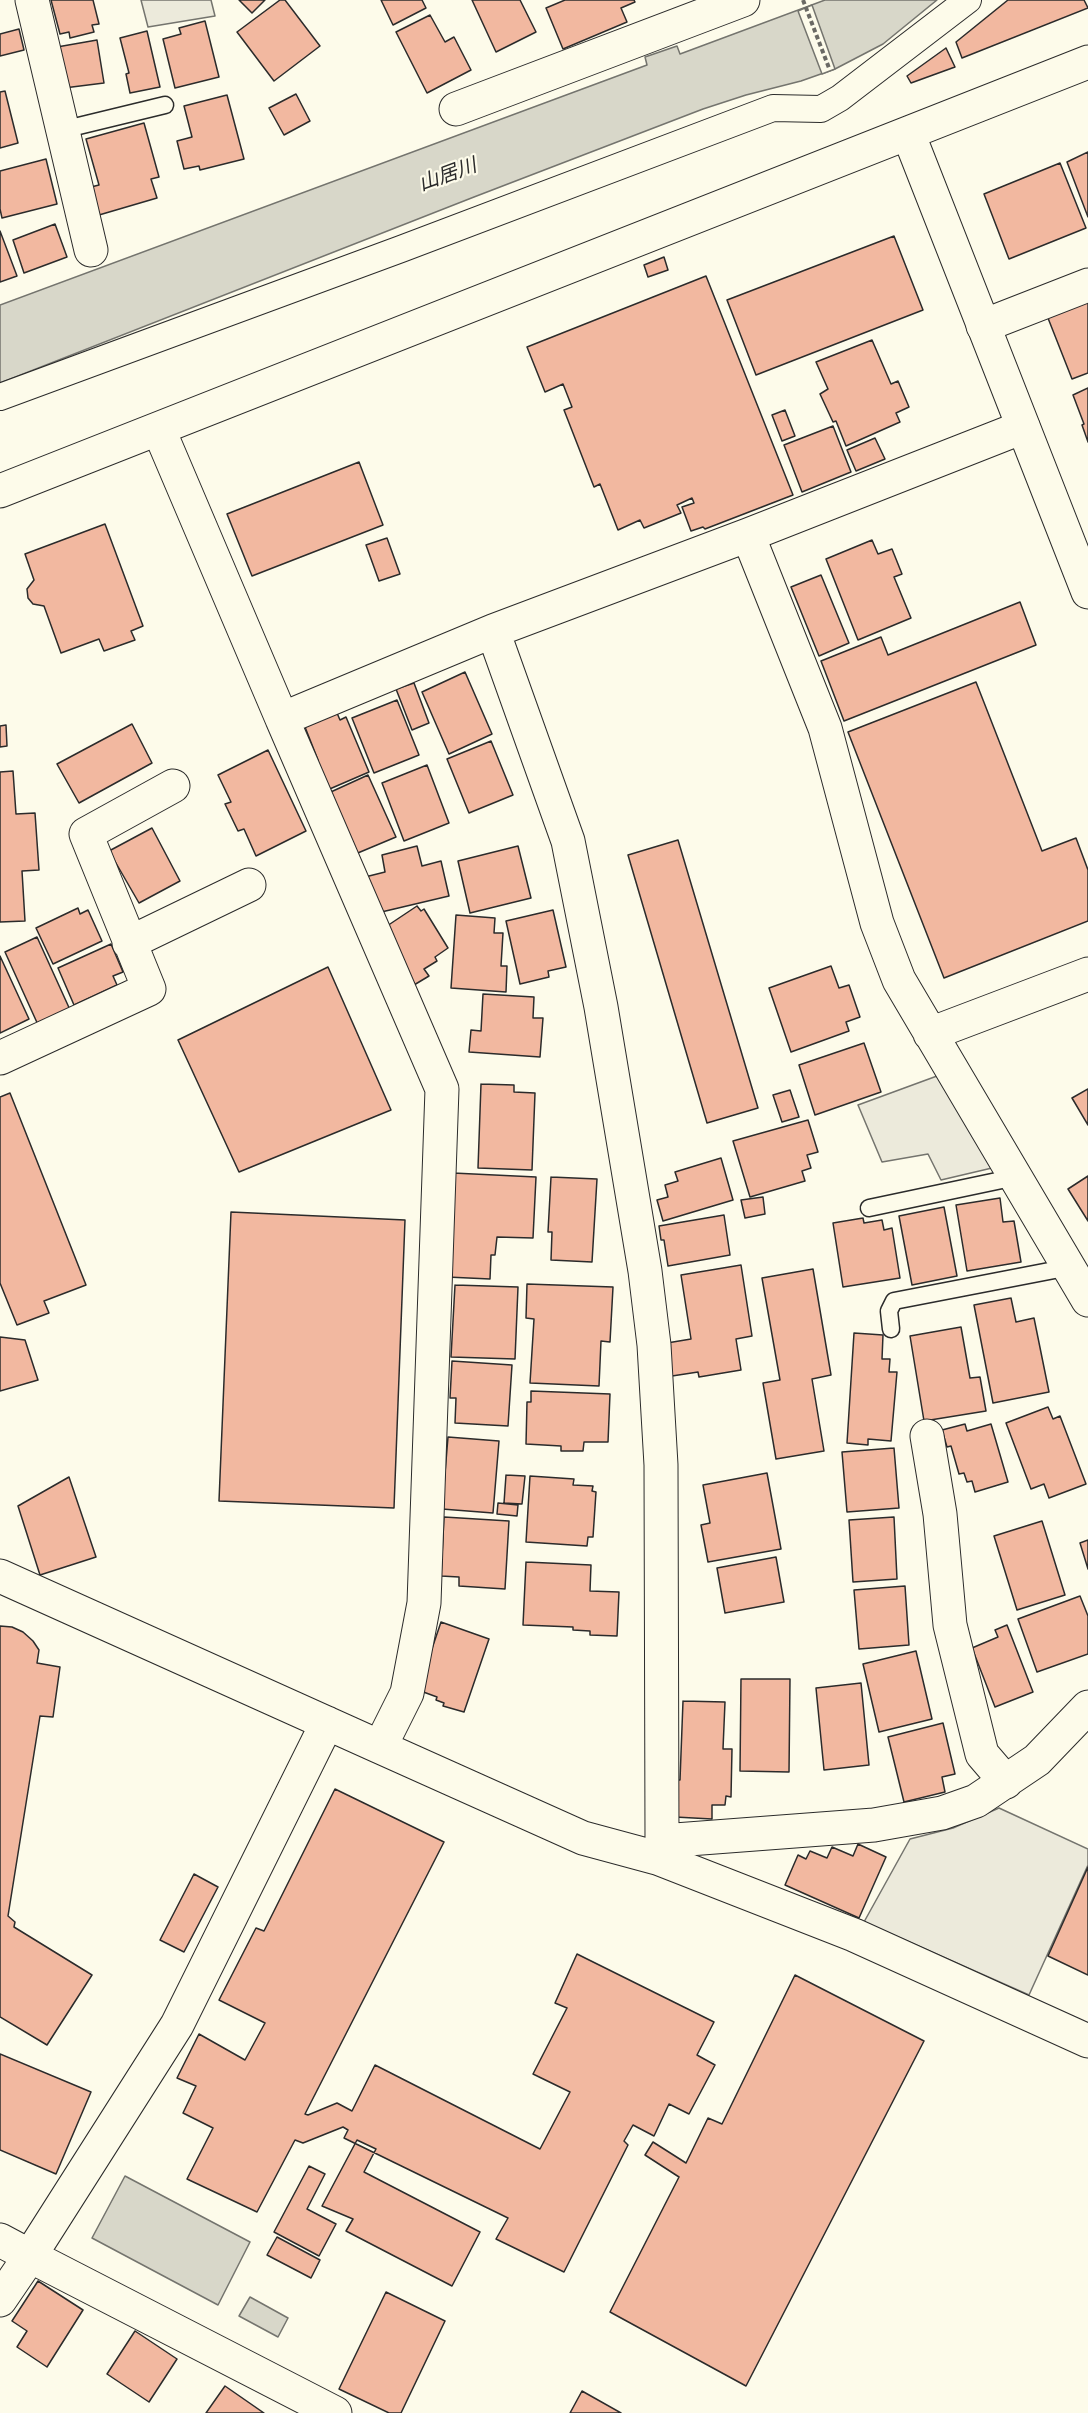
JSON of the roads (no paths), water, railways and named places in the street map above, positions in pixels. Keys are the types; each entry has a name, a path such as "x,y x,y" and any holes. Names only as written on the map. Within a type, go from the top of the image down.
{"street":[{"path":"32,0 91,250"},
{"path":"456,109 743,0"},
{"path":"0,398 773,108 830,103 968,0"},
{"path":"0,491 1088,62"},
{"path":"908,133 1088,592"},
{"path":"983,326 1088,285"},
{"path":"282,719 494,631 748,535 1023,427"},
{"path":"159,430 442,1089 424,1603 407,1693 380,1747"},
{"path":"748,535 825,728 877,924 899,981 1088,1300"},
{"path":"494,631 568,841 601,1007 645,1270 654,1345 661,1465 660,1850"},
{"path":"0,1058 149,989 86,834 173,786"},
{"path":"129,943 249,885"},
{"path":"930,1034 1088,974"},
{"path":"927,1437 940,1514 950,1625 982,1754 1006,1782"},
{"path":"0,1576 583,1838 660,1850 854,1935 1088,2042"},
{"path":"660,1850 874,1825 942,1813 976,1801 1006,1782 1036,1760 1088,1707"},
{"path":"0,2300 177,2025 327,1723"},
{"path":"0,2240 335,2413"}],"lane":[{"path":"62,130 165,105"},
{"path":"869,1208 1016,1177"},
{"path":"891,1329 889,1311 894,1301 1070,1267"}],"water":[{"name":"山居川","path":"825,0 937,0 883,44 835,69 703,109 0,383 0,305 647,65 645,57 677,46 680,54"},
{"path":"125,2176 250,2242 218,2305 92,2238"},
{"path":"250,2297 288,2318 278,2337 239,2316"}]}
